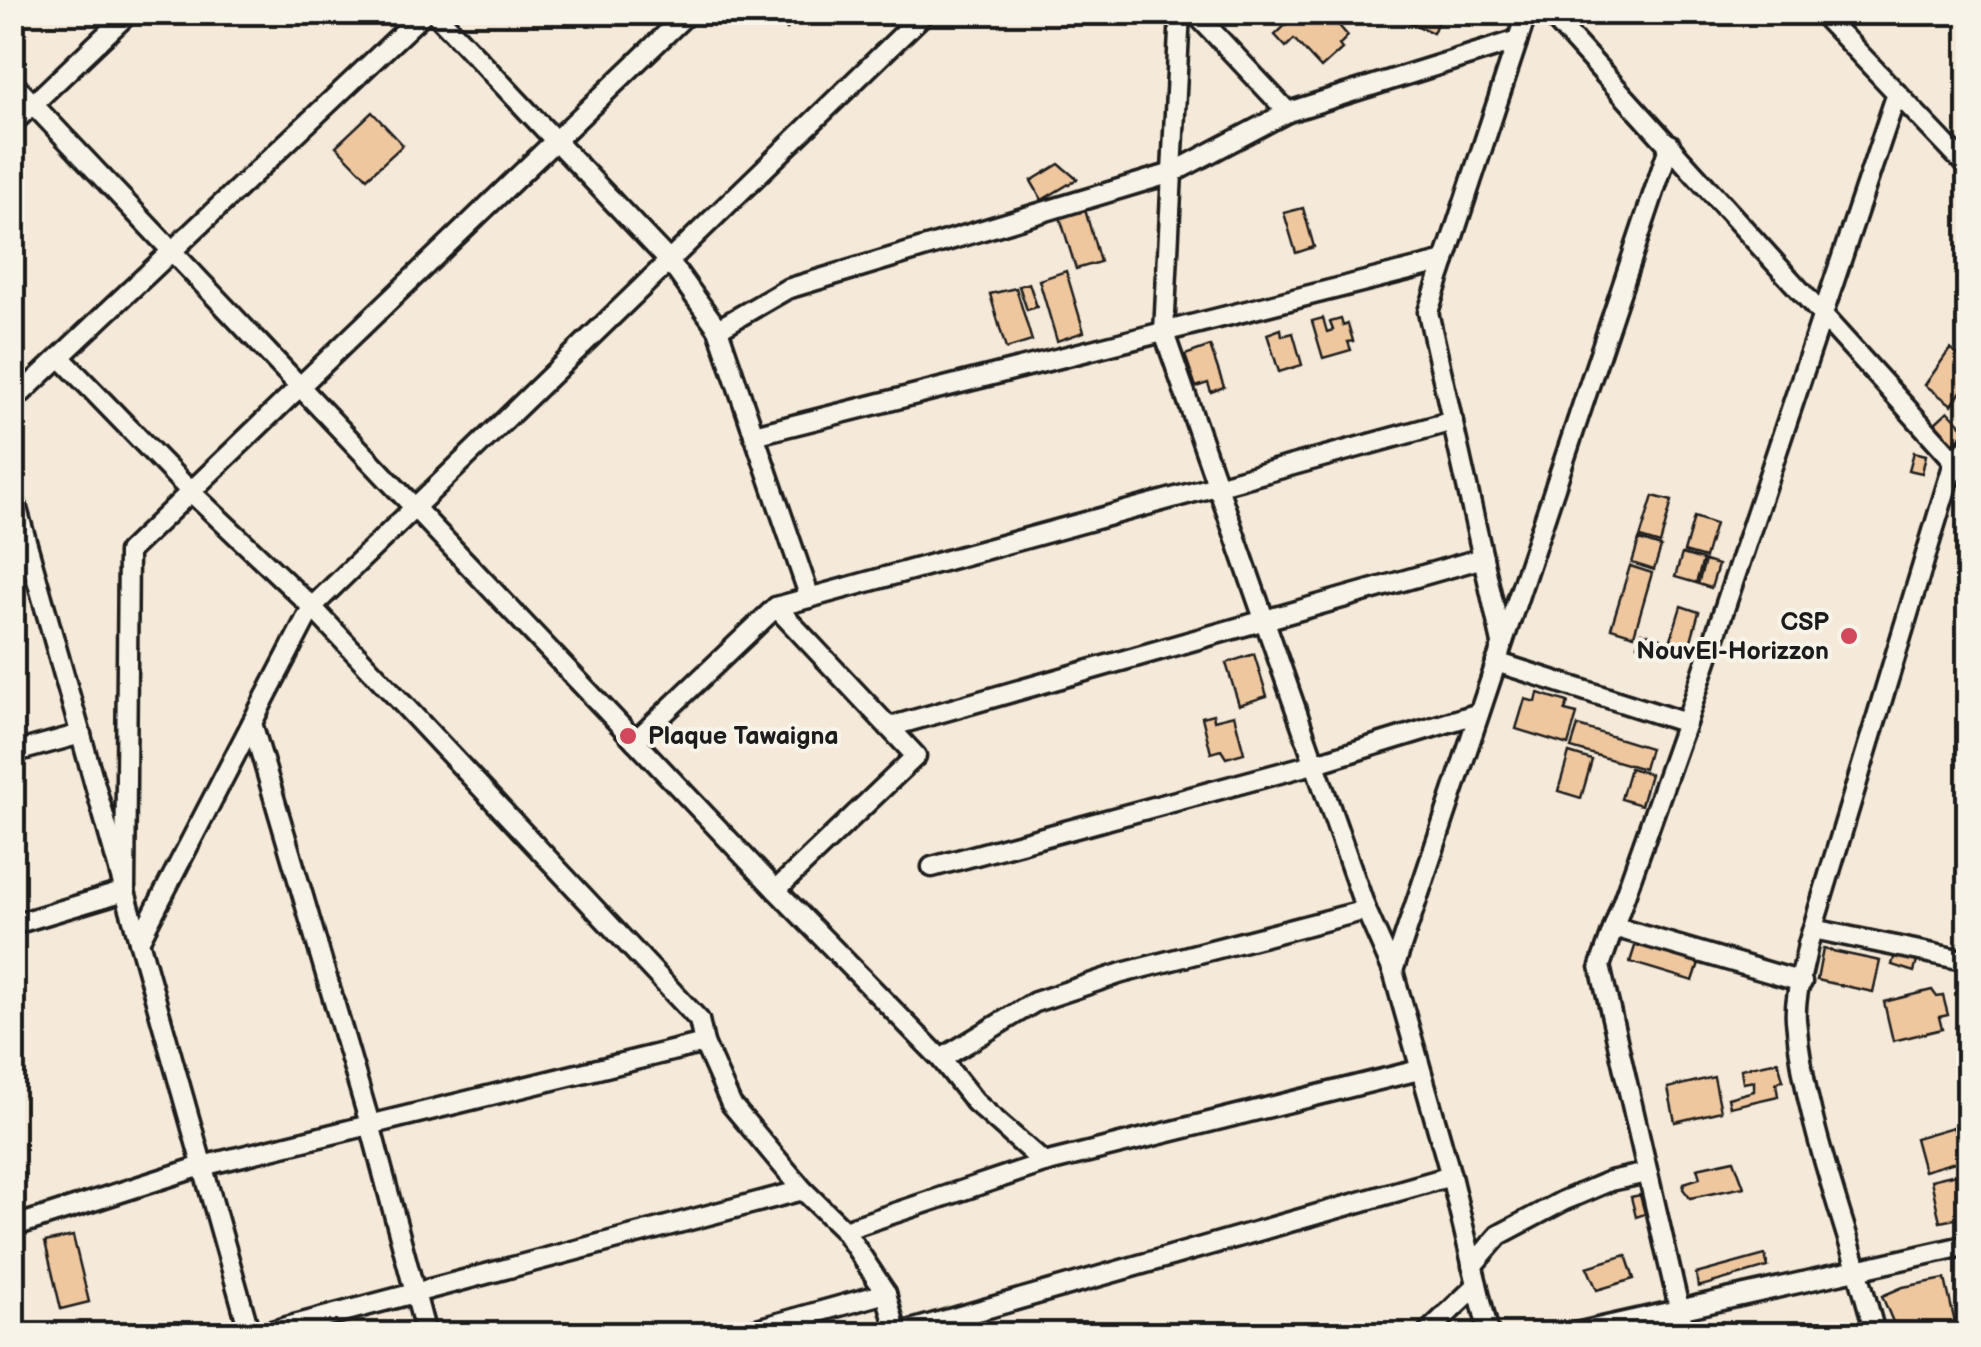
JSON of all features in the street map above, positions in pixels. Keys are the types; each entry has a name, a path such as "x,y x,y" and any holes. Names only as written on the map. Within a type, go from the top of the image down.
{"street":[{"path":"12,124 130,12"},
{"path":"12,402 425,12"},
{"path":"434,12 670,262 718,328 810,598"},
{"path":"125,891 128,552 690,12"},
{"path":"139,941 312,607 926,12"},
{"path":"1180,12 1164,332 1262,620 1366,910 1393,971 1451,1176 1489,1334"},
{"path":"1194,12 1288,112"},
{"path":"1499,653 1483,558 1428,312 1527,12"},
{"path":"1548,12 1968,476"},
{"path":"1820,12 1968,168"},
{"path":"718,328 788,289 1172,173 1288,112 1518,40"},
{"path":"12,82 776,890 941,1059 975,1102 1044,1163"},
{"path":"1684,1334 1600,966 1686,723 1897,93"},
{"path":"1393,971 1670,144"},
{"path":"754,435 1445,260"},
{"path":"60,356 191,492 312,607 699,1020 704,1043 732,1104 803,1190 844,1230 886,1293 897,1334 1451,1176"},
{"path":"635,741 776,607 1452,421"},
{"path":"1875,1334 1860,1272 1816,1136 1796,1016 1813,929 1954,462 1968,447"},
{"path":"12,491 250,1334"},
{"path":"889,727 1483,558"},
{"path":"776,607 916,756 776,890"},
{"path":"1499,653 1686,723"},
{"path":"932,867 1314,764 1479,712"},
{"path":"252,723 370,1124 426,1334"},
{"path":"12,753 81,734"},
{"path":"12,924 125,891"},
{"path":"941,1059 1035,1002 1122,973 1366,910"},
{"path":"1614,926 1802,982"},
{"path":"1813,929 1968,961"},
{"path":"12,1227 202,1166 704,1043"},
{"path":"844,1230 1044,1163 1419,1070"},
{"path":"1472,1266 1500,1235 1563,1201 1610,1182 1647,1173"},
{"path":"260,1334 803,1190"},
{"path":"1571,1334 1968,1246"},
{"path":"1426,1334 1477,1285"},
{"path":"739,1334 886,1293"}],"building":[{"path":"766,12 805,12 787,29"},
{"path":"1299,12 1311,12 1314,16 1327,12 1348,36 1339,45 1342,49 1321,68 1294,39 1286,47 1275,35"},
{"path":"1442,12 1433,33 1394,15"},
{"path":"372,112 403,145 367,178 336,146"},
{"path":"1059,164 1077,179 1042,200 1031,181"},
{"path":"1084,206 1100,262 1076,269 1059,214"},
{"path":"1303,208 1314,247 1296,253 1284,213"},
{"path":"1066,271 1084,332 1057,341 1039,280"},
{"path":"1029,283 1037,307 1027,310 1019,286"},
{"path":"1016,288 1032,341 1006,349 990,294"},
{"path":"1323,318 1327,332 1333,330 1330,322 1341,319 1343,326 1348,324 1353,341 1348,342 1351,350 1323,358 1312,321"},
{"path":"1281,329 1282,336 1293,333 1302,365 1279,372 1267,334"},
{"path":"1210,346 1224,387 1211,392 1208,383 1196,387 1185,355"},
{"path":"1950,349 1968,363 1968,381 1952,405 1925,385"},
{"path":"1948,411 1967,431 1953,444 1934,424"},
{"path":"1914,452 1926,455 1922,473 1909,470"},
{"path":"1653,496 1672,501 1660,544 1640,538"},
{"path":"1694,517 1715,524 1705,558 1684,552"},
{"path":"1639,540 1661,547 1654,570 1632,563"},
{"path":"1682,554 1703,560 1696,583 1675,577"},
{"path":"1705,561 1718,565 1711,588 1698,584"},
{"path":"1630,566 1652,573 1634,635 1611,628"},
{"path":"1681,606 1699,612 1690,644 1671,639"},
{"path":"1641,632 1661,638 1657,651 1637,645"},
{"path":"1254,654 1267,696 1239,705 1226,663"},
{"path":"1538,693 1568,702 1565,711 1577,714 1568,745 1516,729 1525,699 1536,702"},
{"path":"1213,714 1214,720 1234,715 1244,753 1226,758 1221,750 1211,753 1202,717"},
{"path":"1578,726 1650,748 1644,769 1571,748"},
{"path":"1569,753 1592,760 1581,798 1558,791"},
{"path":"1630,768 1650,774 1641,805 1621,799"},
{"path":"1637,940 1700,960 1693,981 1630,962"},
{"path":"1823,949 1880,961 1873,992 1817,980"},
{"path":"1896,950 1918,958 1914,972 1892,965"},
{"path":"1932,990 1937,997 1943,996 1948,1015 1939,1017 1942,1029 1893,1041 1884,1002"},
{"path":"1778,1061 1783,1080 1776,1083 1778,1096 1730,1107 1728,1098 1754,1091 1754,1081 1743,1083 1741,1069"},
{"path":"1714,1077 1721,1111 1675,1122 1668,1088"},
{"path":"1953,1127 1966,1159 1924,1171 1915,1138"},
{"path":"1734,1160 1744,1187 1690,1198 1683,1189 1684,1183 1700,1178 1697,1168"},
{"path":"1956,1174 1965,1217 1940,1222 1931,1180"},
{"path":"1640,1195 1645,1214 1636,1217 1631,1197"},
{"path":"73,1236 89,1302 61,1309 45,1242"},
{"path":"1626,1255 1634,1279 1597,1290 1587,1267"},
{"path":"1765,1255 1768,1267 1698,1287 1696,1274"},
{"path":"1945,1279 1955,1323 1919,1334 1898,1334 1882,1296 1903,1287"},
{"path":"1817,1321 1820,1334 1788,1334 1787,1328"}],"place":[{"name":"CSP NouvEl-Horizzon","path":"1849,636"},
{"name":"Plaque Tawaigna","path":"628,736"}]}
